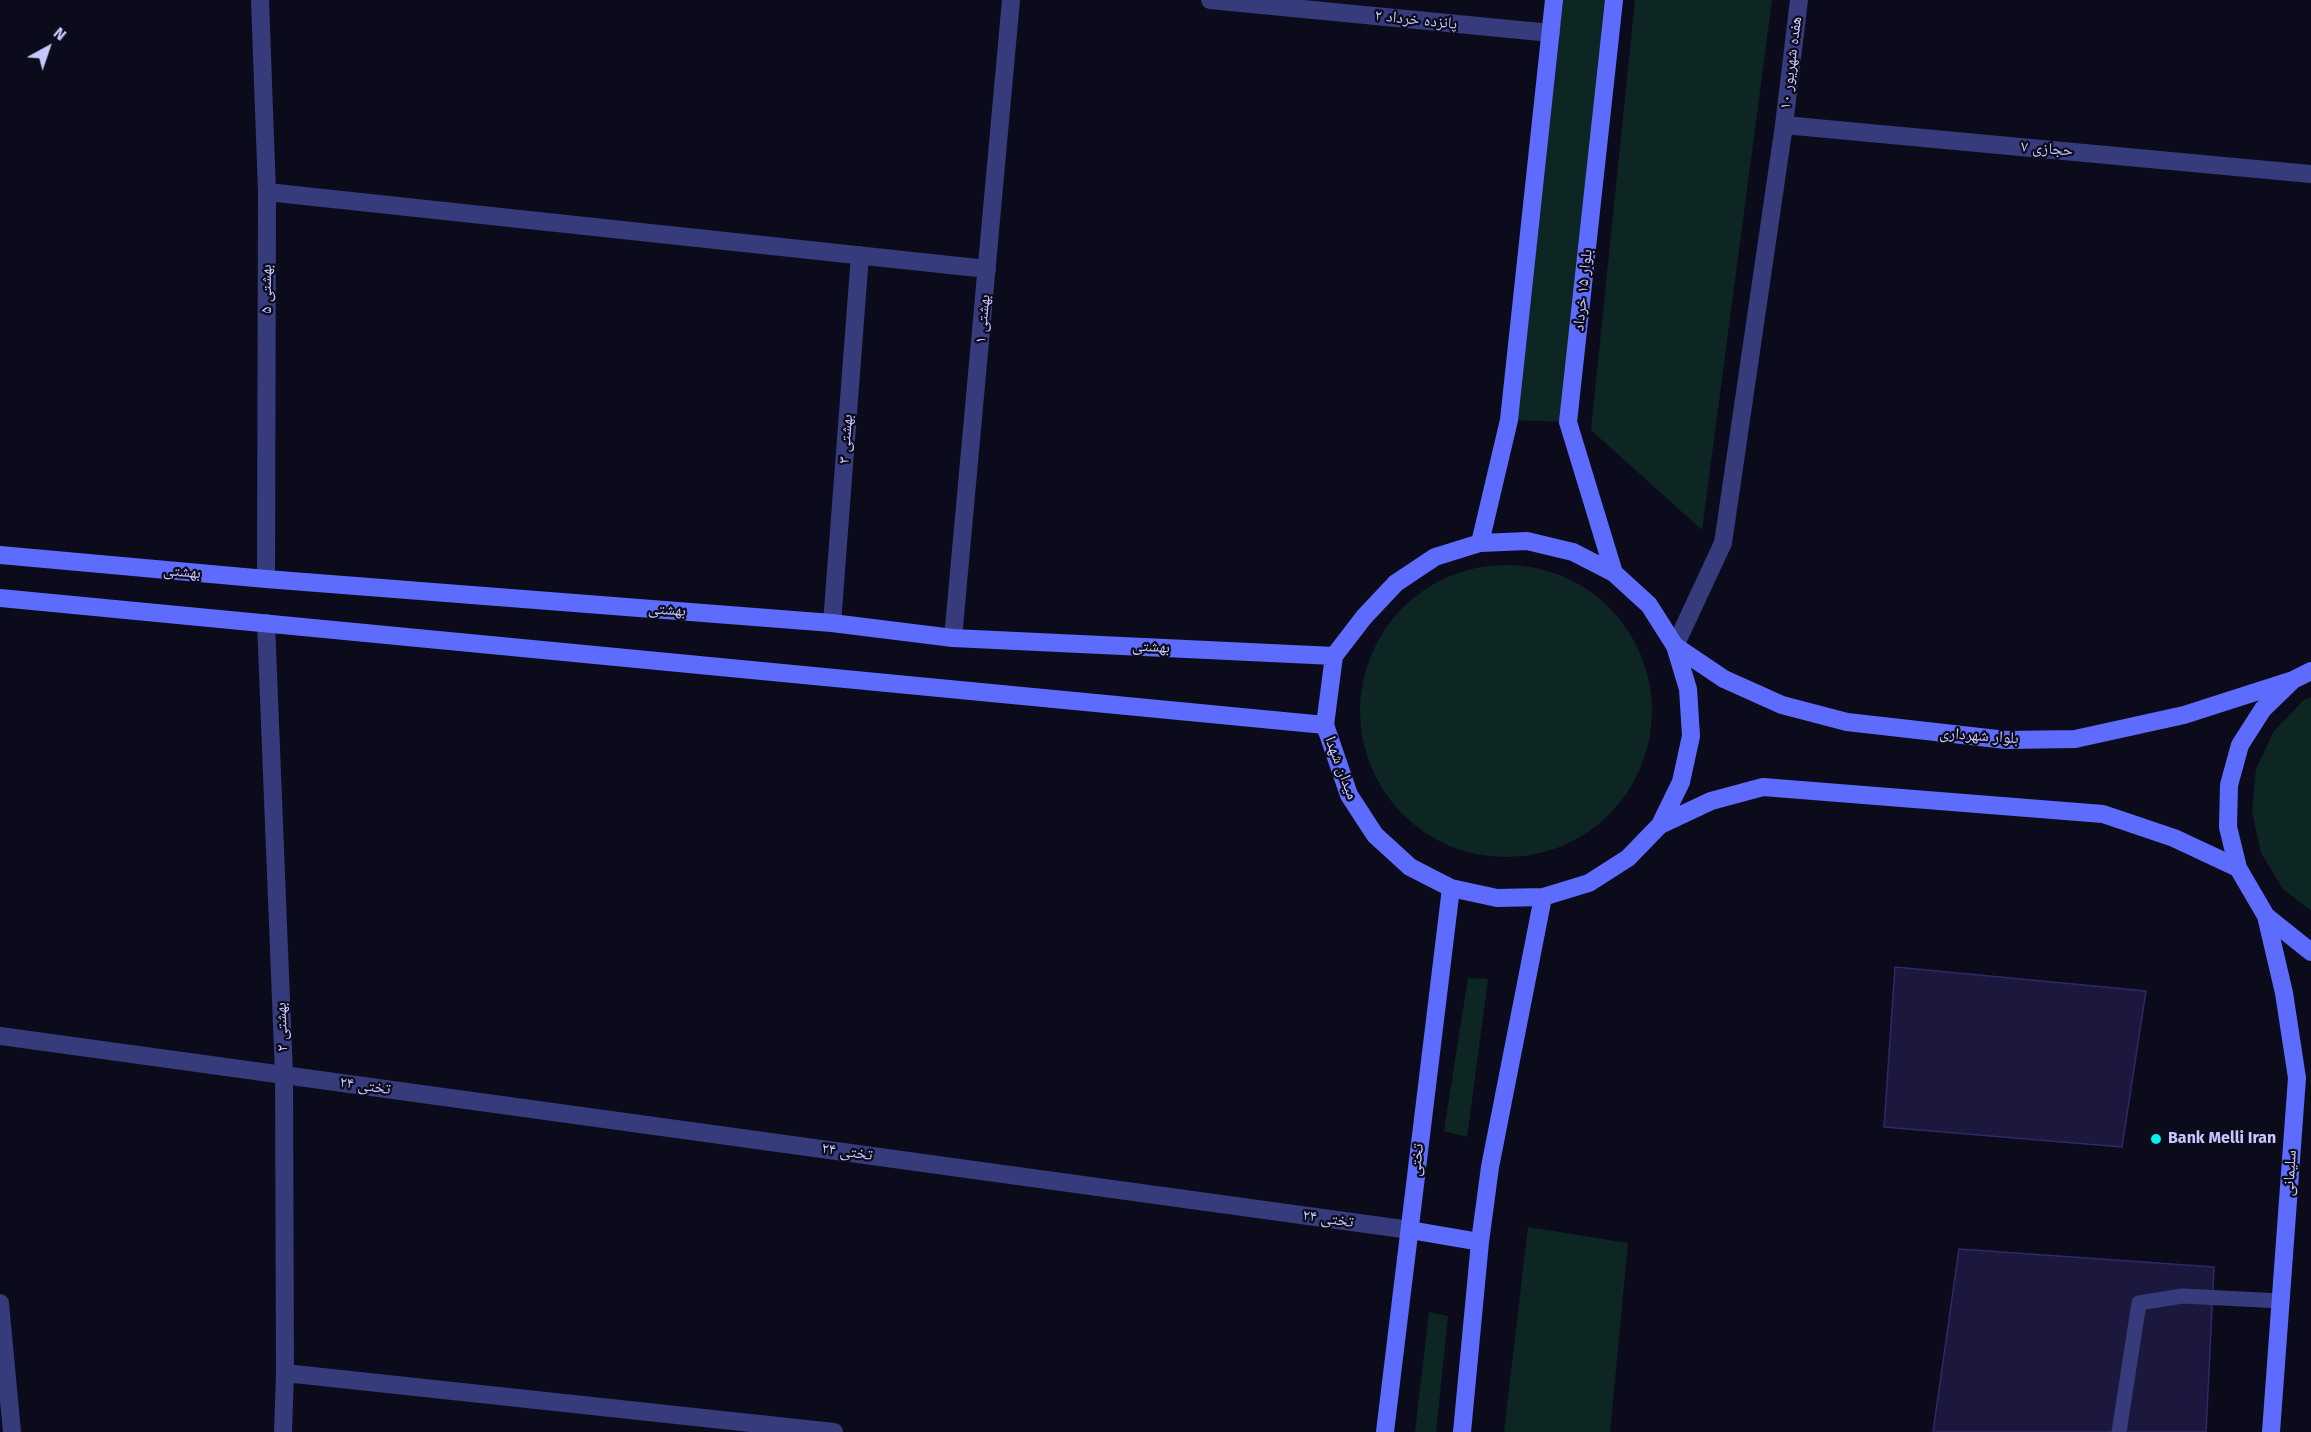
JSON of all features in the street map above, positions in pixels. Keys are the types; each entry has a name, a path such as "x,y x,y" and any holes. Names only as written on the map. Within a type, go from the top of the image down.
{"main road":[{"path":"1480,543 1509,420 1554,0"},
{"name":"بلوار ۱۵ خرداد","path":"1614,0 1568,422 1614,573"},
{"name":"میدان شهدا","path":"1527,541 1573,552 1614,573 1649,605 1675,646 1689,689 1691,736 1680,782 1660,825 1628,858 1589,883 1543,897 1497,898 1451,888 1410,867 1375,835 1349,795 1325,725 1334,656 1364,617 1396,583 1435,558 1480,543 1527,541"},
{"name":"بهشتی","path":"0,555 266,579 832,623 953,638 1334,656"},
{"path":"0,598 1325,725"},
{"name":"بلوار شهرداری","path":"1675,646 1724,679 1782,705 1847,722 2006,740 2075,739 2184,715 2293,680"},
{"path":"2311,671 2293,680 2263,709 2240,745 2229,785 2228,827 2238,868 2266,916 2311,952"},
{"path":"1660,825 1711,801 1763,787 2103,814 2174,838 2238,868"},
{"name":"تختی","path":"1385,1432 1451,888"},
{"path":"1462,1432 1480,1242 1490,1167 1543,897"},
{"name":"سلیمانی","path":"2266,916 2284,993 2297,1078 2271,1432"},
{"path":"1410,1230 1480,1242"}],"street":[{"name":"بهشتی ۵","path":"260,0 267,192 266,579"},
{"name":"بهشتی ۱","path":"953,638 1011,0"},
{"name":"پانزده خرداد ۲","path":"1210,0 1551,33"},
{"name":"هفده شهریور ۱۰","path":"1675,646 1723,543 1784,125 1799,0"},
{"name":"حجازی ۷","path":"1784,125 2311,174"},
{"path":"267,192 987,269"},
{"name":"بهشتی ۳","path":"832,623 860,255"},
{"name":"بهشتی ۲","path":"266,623 284,1075 285,1373 283,1432"},
{"name":"تختی ۲۴","path":"0,1036 1410,1230"},
{"path":"0,1303 12,1432"},
{"path":"285,1373 834,1432"}],"lane":[{"path":"2119,1432 2139,1302 2182,1296 2281,1301"}],"green space":[{"path":"1551,0 1614,0 1568,422 1509,420"},
{"path":"1635,0 1772,0 1702,530 1591,430"},
{"path":"1506,565 1548,571 1575,582 1599,598 1619,618 1635,642 1646,669 1652,711 1646,753 1635,780 1619,804 1599,824 1575,840 1548,851 1506,857 1464,851 1437,840 1413,824 1393,804 1377,780 1366,753 1360,711 1366,669 1377,642 1393,618 1413,598 1437,582 1464,571"},
{"path":"2311,697 2311,911 2283,889 2261,853 2252,811 2256,769 2274,731 2304,700"},
{"path":"1468,978 1488,979 1467,1137 1444,1131"},
{"path":"1528,1227 1628,1243 1610,1432 1504,1432"},
{"path":"1429,1312 1448,1316 1436,1432 1415,1432"}],"building":[{"path":"1895,967 2146,991 2122,1147 1884,1127"},
{"path":"1959,1249 2214,1267 2206,1432 1933,1432"}],"place":[{"name":"Bank Melli Iran","path":"2156,1139"}]}
